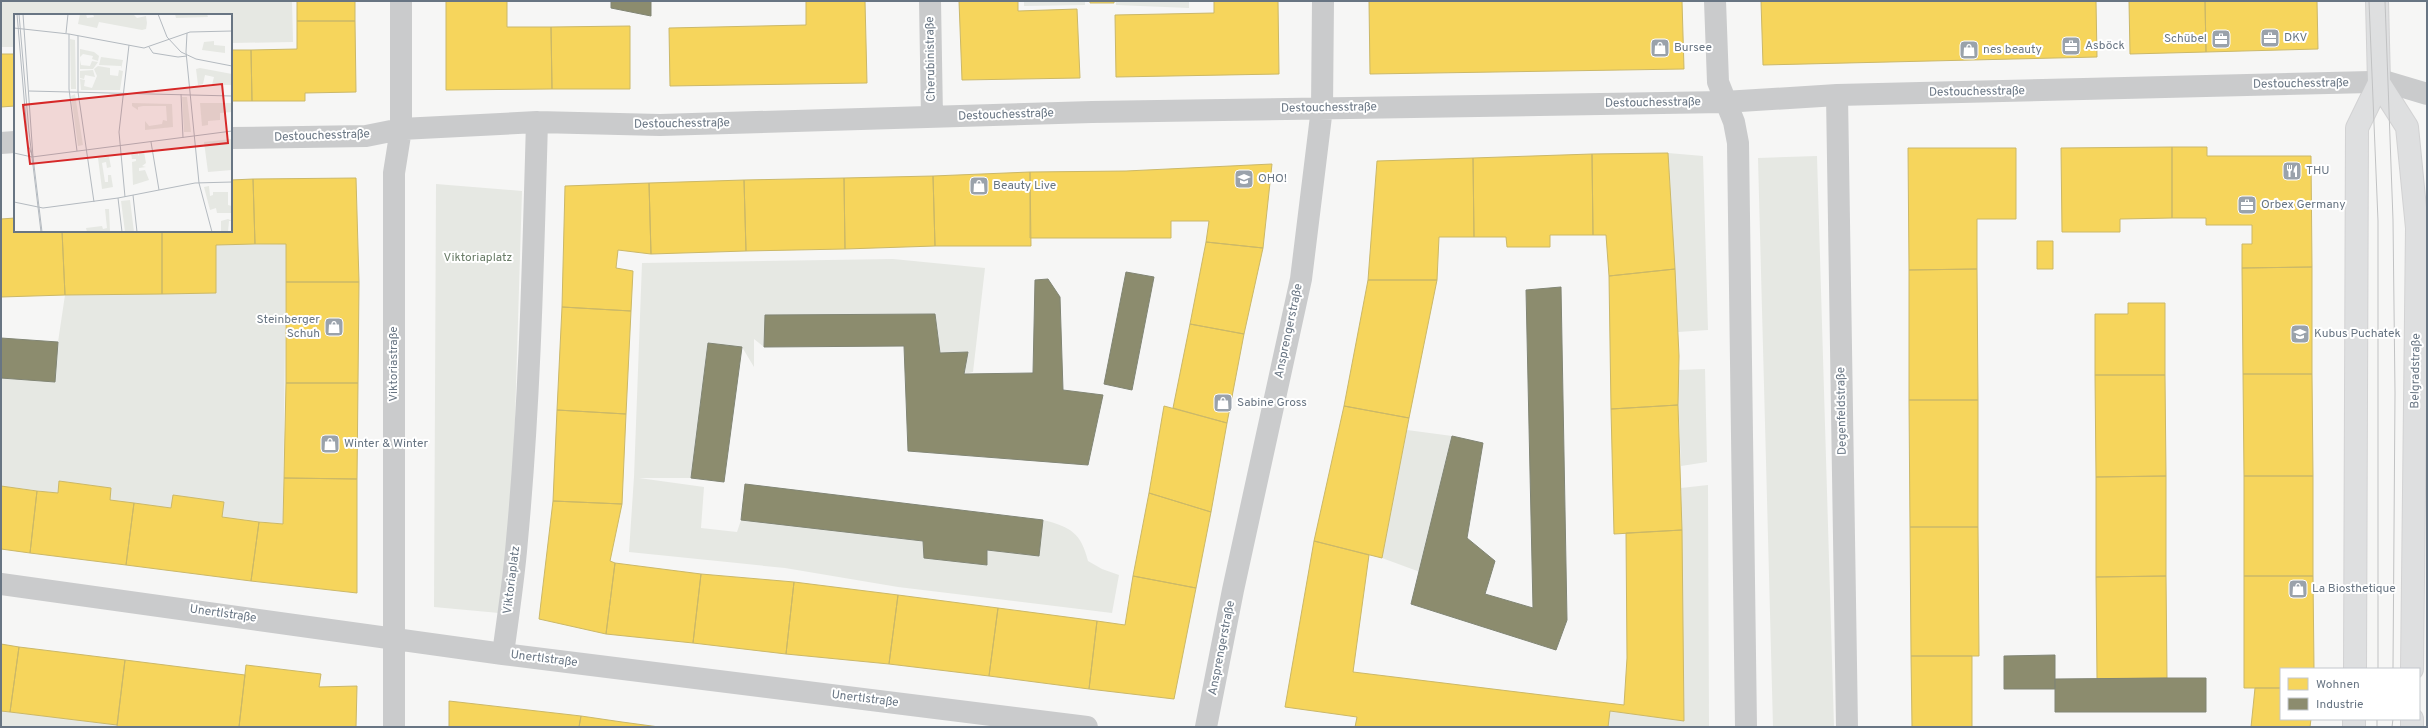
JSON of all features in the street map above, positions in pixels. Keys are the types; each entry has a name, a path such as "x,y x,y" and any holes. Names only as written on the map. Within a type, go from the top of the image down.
{"main road":[{"path":"2354,668 2357,128 2379,83 2377,1"},
{"name":"Belgradstraße","path":"2379,83 2407,127 2417,228 2412,668"}],"street":[{"name":"Viktoriastraße","path":"394,727 394,173 401,130 401,1"},
{"name":"Cherubinistraße","path":"930,1 932,117"},
{"name":"Ansprengerstraße","path":"1206,727 1233,590 1301,279 1322,108 1323,1"},
{"path":"1715,1 1718,82 1724,102 1734,122 1738,143 1746,727"},
{"name":"Destouchesstraße","path":"232,138 366,136 401,130 537,122 660,125 1322,108 1724,102 1837,95 2387,82 2427,94"},
{"name":"Degenfeldstraße","path":"1837,95 1847,727"},
{"name":"Viktoriaplatz","path":"503,654 517,540 525,436 532,312 537,122"},
{"path":"1,143 14,142"},
{"name":"Unertlstraße","path":"1,584 393,637 503,654 1087,727"}],"green space":[{"path":"1,1 292,1 293,42 232,43 232,14 14,14 14,47 1,47"},
{"path":"1024,1 1085,1 1085,5 1024,6"},
{"path":"1116,1 1189,1 1189,8 1116,5"},
{"path":"1668,153 1703,156 1708,330 1678,332"},
{"path":"1817,156 1834,727 1773,727 1758,158"},
{"name":"Viktoriaplatz","path":"436,184 522,191 513,484 499,613 434,607"},
{"path":"286,244 283,524 222,517 224,502 173,495 171,508 110,500 111,488 59,481 58,493 1,486 1,378 58,342 65,295 216,293 216,245"},
{"path":"893,259 985,268 973,372 964,374 967,352 940,353 935,314 765,315 764,347 754,339 754,367 742,347 708,343 691,478 639,478 704,487 701,528 737,532 741,520 923,541 924,558 986,565 987,550 1039,556 1043,520 1061,525 1078,538 1082,544 1088,561 1102,569 1119,575 1112,613 898,587 785,568 629,552 634,477 642,263"},
{"path":"1705,369 1707,462 1681,466 1677,370"},
{"path":"1407,430 1452,436 1420,572 1382,558"},
{"path":"1708,485 1709,727 1608,727 1610,711 1684,721 1681,488"},
{"path":"1,711 117,725 117,727 1,727"}],"building: Wohnen":[{"path":"297,1 355,1 355,21 297,21"},
{"path":"446,1 507,1 507,27 551,27 552,89 446,90"},
{"path":"806,1 865,1 867,83 670,86 669,28 806,25"},
{"path":"959,1 1018,1 1018,11 1077,9 1080,78 962,80"},
{"path":"1090,1 1114,1 1114,3 1090,3"},
{"path":"1214,1 1278,1 1279,74 1116,77 1115,15 1214,13"},
{"path":"1369,1 1682,1 1684,69 1370,74"},
{"path":"1761,1 2096,1 2097,57 1763,65"},
{"path":"2129,1 2205,1 2206,52 2130,54"},
{"path":"2205,1 2317,1 2318,49 2206,52"},
{"path":"297,21 355,21 356,92 305,93 305,101 252,101 251,50 297,49"},
{"path":"630,26 630,89 552,89 551,27"},
{"path":"232,50 251,50 252,101 232,101"},
{"path":"1,54 14,54 14,106 1,107"},
{"path":"2172,147 2172,218 2120,219 2120,232 2062,232 2061,148"},
{"path":"2172,147 2207,147 2207,156 2311,156 2312,267 2242,268 2242,244 2252,244 2252,225 2206,225 2206,218 2172,218"},
{"path":"1908,148 2016,148 2016,219 1977,219 1977,269 1909,270"},
{"path":"1668,153 1675,269 1609,276 1606,235 1593,235 1592,154"},
{"path":"1592,154 1593,235 1550,235 1550,247 1507,247 1506,237 1474,237 1473,158"},
{"path":"1473,158 1474,237 1439,237 1437,280 1368,280 1377,161"},
{"path":"1272,164 1263,248 1206,242 1209,221 1171,221 1171,238 1030,238 1030,172 1126,171"},
{"path":"1030,172 1031,246 935,246 933,176"},
{"path":"933,176 935,246 845,249 844,178"},
{"path":"356,178 359,282 286,282 286,244 255,244 253,179"},
{"path":"844,178 845,249 746,251 744,180"},
{"path":"253,179 255,244 216,245 216,293 162,294 162,232 232,232 232,180"},
{"path":"744,180 746,251 651,254 649,183"},
{"path":"649,183 651,254 618,250 616,268 633,271 631,311 562,307 565,186"},
{"path":"14,218 14,232 62,232 65,295 1,297 1,219"},
{"path":"62,232 162,232 162,294 65,295"},
{"path":"2037,241 2053,241 2053,269 2037,269"},
{"path":"1206,242 1263,248 1244,334 1190,324"},
{"path":"2312,267 2312,374 2243,374 2242,268"},
{"path":"1675,269 1679,356 1678,405 1611,409 1609,276"},
{"path":"1977,269 1978,400 1909,400 1909,270"},
{"path":"1368,280 1437,280 1409,418 1344,406"},
{"path":"286,282 359,282 358,383 286,383"},
{"path":"2128,303 2165,303 2165,375 2095,375 2095,314 2128,314"},
{"path":"562,307 631,311 626,414 557,410"},
{"path":"1190,324 1244,334 1227,423 1173,408"},
{"path":"2243,374 2312,374 2313,476 2244,476"},
{"path":"2095,375 2165,375 2166,476 2096,477"},
{"path":"286,383 358,383 357,479 284,478"},
{"path":"1909,400 1978,400 1978,527 1910,527"},
{"path":"1678,405 1682,530 1614,534 1611,409"},
{"path":"1164,406 1227,423 1211,512 1149,493"},
{"path":"1344,406 1409,418 1382,558 1314,541"},
{"path":"557,410 626,414 622,504 553,501"},
{"path":"2166,476 2166,576 2096,577 2096,477"},
{"path":"2244,476 2313,476 2313,576 2244,576"},
{"path":"284,478 357,479 357,593 251,581 259,522 283,524"},
{"path":"59,481 111,488 110,500 134,503 126,565 30,553 37,491 58,493"},
{"path":"1,486 37,491 30,553 1,549"},
{"path":"1149,493 1211,512 1196,588 1133,576"},
{"path":"173,495 224,502 222,517 259,522 251,581 126,565 134,503 171,508"},
{"path":"553,501 622,504 610,561 615,563 606,634 539,619"},
{"path":"1910,527 1978,527 1979,656 1911,656"},
{"path":"1682,530 1684,721 1610,711 1608,727 1355,727 1357,717 1285,707 1314,541 1369,555 1353,672 1624,705 1627,658 1626,533"},
{"path":"615,563 701,574 693,643 606,634"},
{"path":"701,574 794,582 786,654 693,643"},
{"path":"1133,576 1196,588 1174,699 1089,689 1097,621 1125,625"},
{"path":"2166,576 2167,678 2097,679 2096,577"},
{"path":"2244,576 2313,576 2314,668 2280,668 2280,688 2244,688"},
{"path":"794,582 898,595 889,664 786,654"},
{"path":"898,595 998,608 989,676 889,664"},
{"path":"998,608 1097,621 1089,689 989,676"},
{"path":"1,644 19,647 10,712 1,711"},
{"path":"19,647 125,660 117,725 10,712"},
{"path":"1911,656 1972,656 1972,727 1912,727"},
{"path":"125,660 245,675 239,727 117,727"},
{"path":"246,665 321,674 319,687 357,686 356,727 239,727"},
{"path":"2255,688 2280,688 2280,720 2311,720 2310,727 2251,727"},
{"path":"449,701 581,716 579,727 449,727"},
{"path":"581,716 622,722 659,727 579,727"}],"building: Industrie":[{"path":"611,1 651,1 651,16 611,8"},
{"path":"1126,272 1154,277 1132,390 1104,384"},
{"path":"1048,279 1060,297 1063,390 1103,395 1088,465 908,451 904,346 764,347 765,315 935,314 940,353 968,352 964,374 1033,373 1035,280"},
{"path":"1561,287 1567,620 1556,650 1411,604 1452,436 1483,443 1467,538 1495,561 1485,594 1533,608 1526,290"},
{"path":"1,338 58,342 55,382 1,378"},
{"path":"708,343 742,347 724,482 691,478"},
{"path":"745,484 1043,520 1039,556 987,550 987,565 924,558 923,541 741,520"},
{"path":"2055,655 2055,689 2004,689 2004,656"},
{"path":"2206,678 2206,712 2055,712 2055,679"}],"tram line":[{"path":"2369,1 2378,221 2378,668"},
{"path":"2385,1 2393,220 2395,393 2393,668"},
{"path":"2377,720 2377,727"},
{"path":"2392,727 2393,720"}],"place":[{"name":"DKV","path":"2270,38"},
{"name":"Schübel","path":"2221,39"},
{"name":"Asböck","path":"2071,46"},
{"name":"Bursee","path":"1660,48"},
{"name":"nes beauty","path":"1969,50"},
{"name":"THU","path":"2292,171"},
{"name":"OHO!","path":"1244,179"},
{"name":"Beauty Live","path":"979,186"},
{"name":"Orbex Germany","path":"2247,205"},
{"name":"Steinberger Schuh","path":"334,327"},
{"name":"Kubus Puchatek","path":"2300,334"},
{"name":"Sabine Gross","path":"1223,403"},
{"name":"Winter & Winter","path":"330,444"},
{"name":"La Biosthetique","path":"2298,589"}]}
